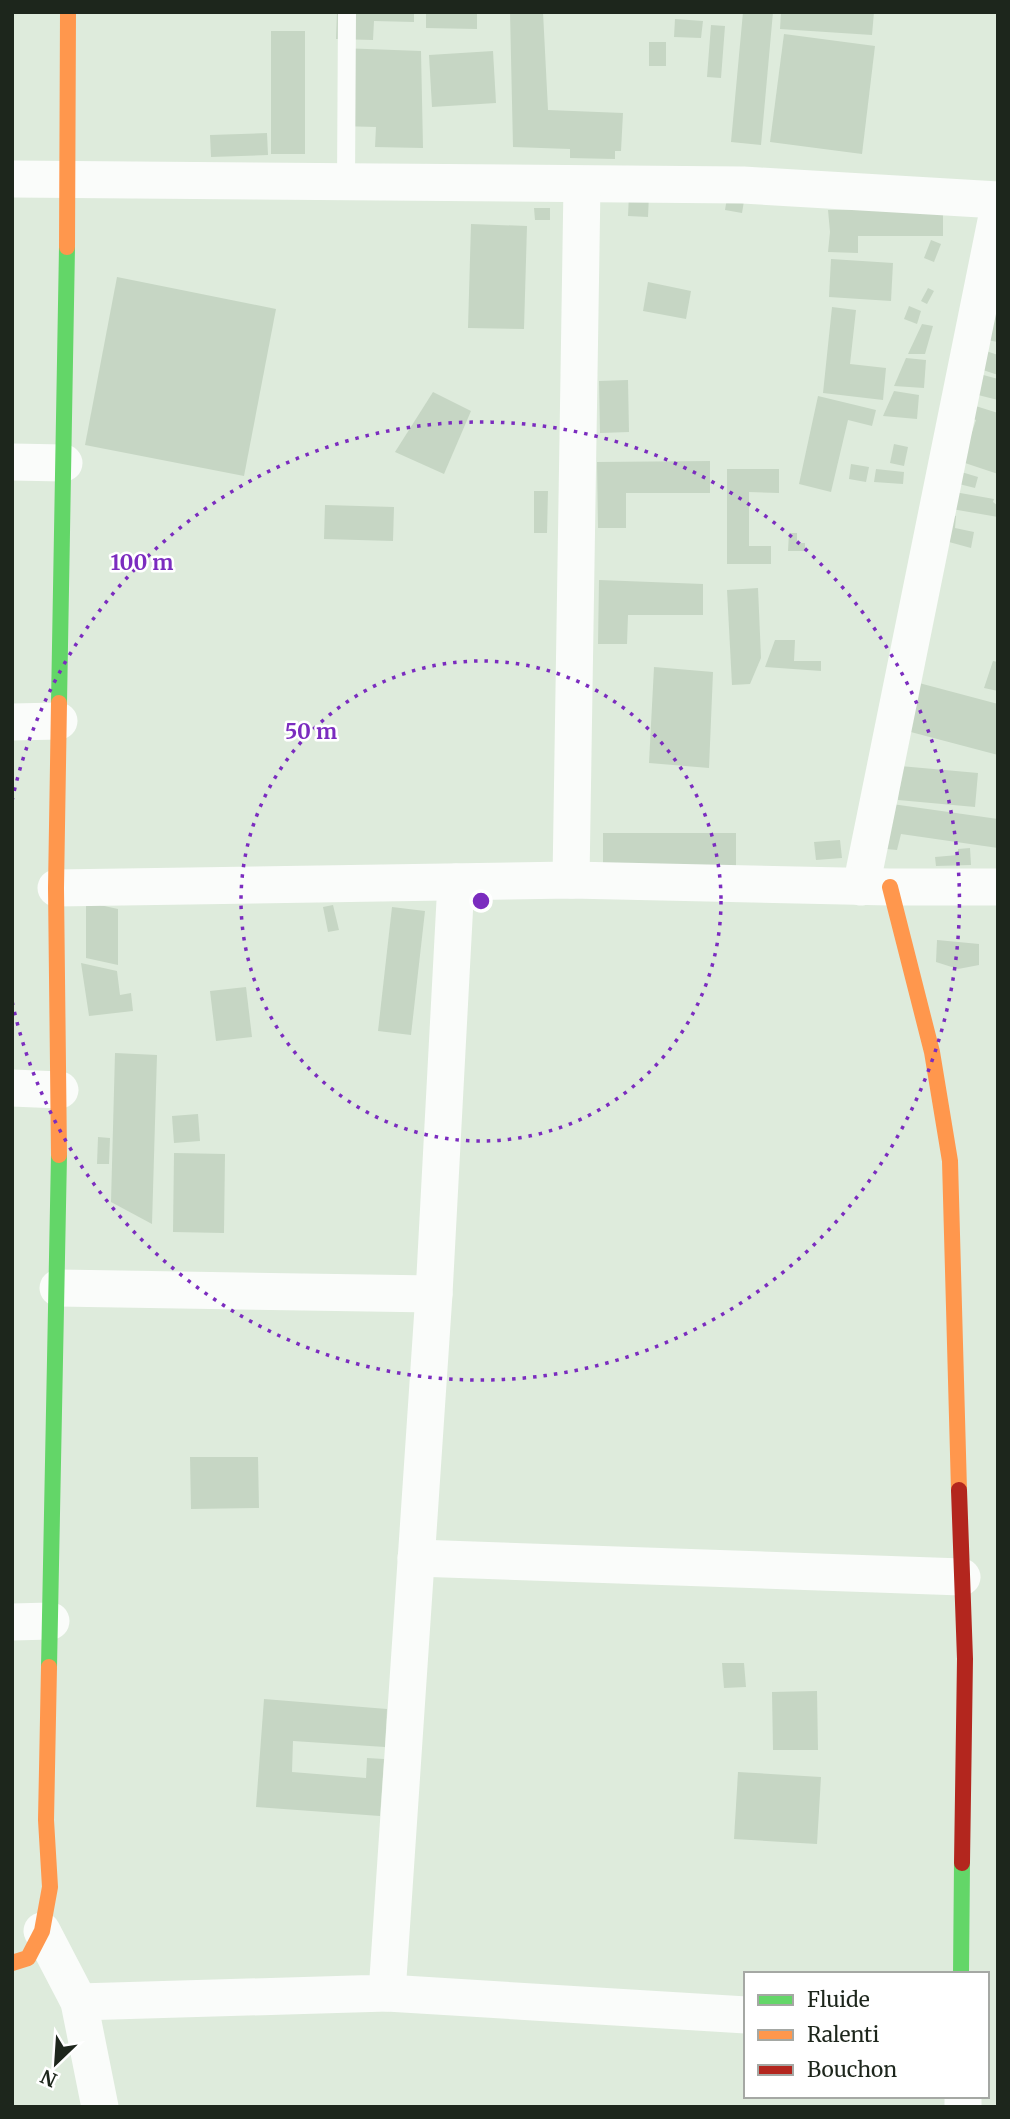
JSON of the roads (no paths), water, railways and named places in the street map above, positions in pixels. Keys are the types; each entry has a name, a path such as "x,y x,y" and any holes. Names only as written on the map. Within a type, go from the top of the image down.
{"street":[{"path":"12,1963 28,1958 42,1931 50,1887 47,1820 58,1288 60,1090 56,888 68,180 68,12"},
{"path":"12,179 743,185 998,200"},
{"path":"571,880 582,185"},
{"path":"961,1972 965,1658 950,1161 932,1052 876,887 998,211"},
{"path":"12,462 64,463"},
{"path":"12,722 60,722"},
{"path":"56,888 571,880 998,887"},
{"path":"387,1993 434,1294 456,882"},
{"path":"12,1088 60,1090"},
{"path":"58,1288 434,1294"},
{"path":"416,1558 962,1577"},
{"path":"12,1622 51,1621"},
{"path":"42,1931 79,2001 100,2107"},
{"path":"79,2001 387,1993 744,2015"}],"lane":[{"path":"346,182 347,12"}]}
